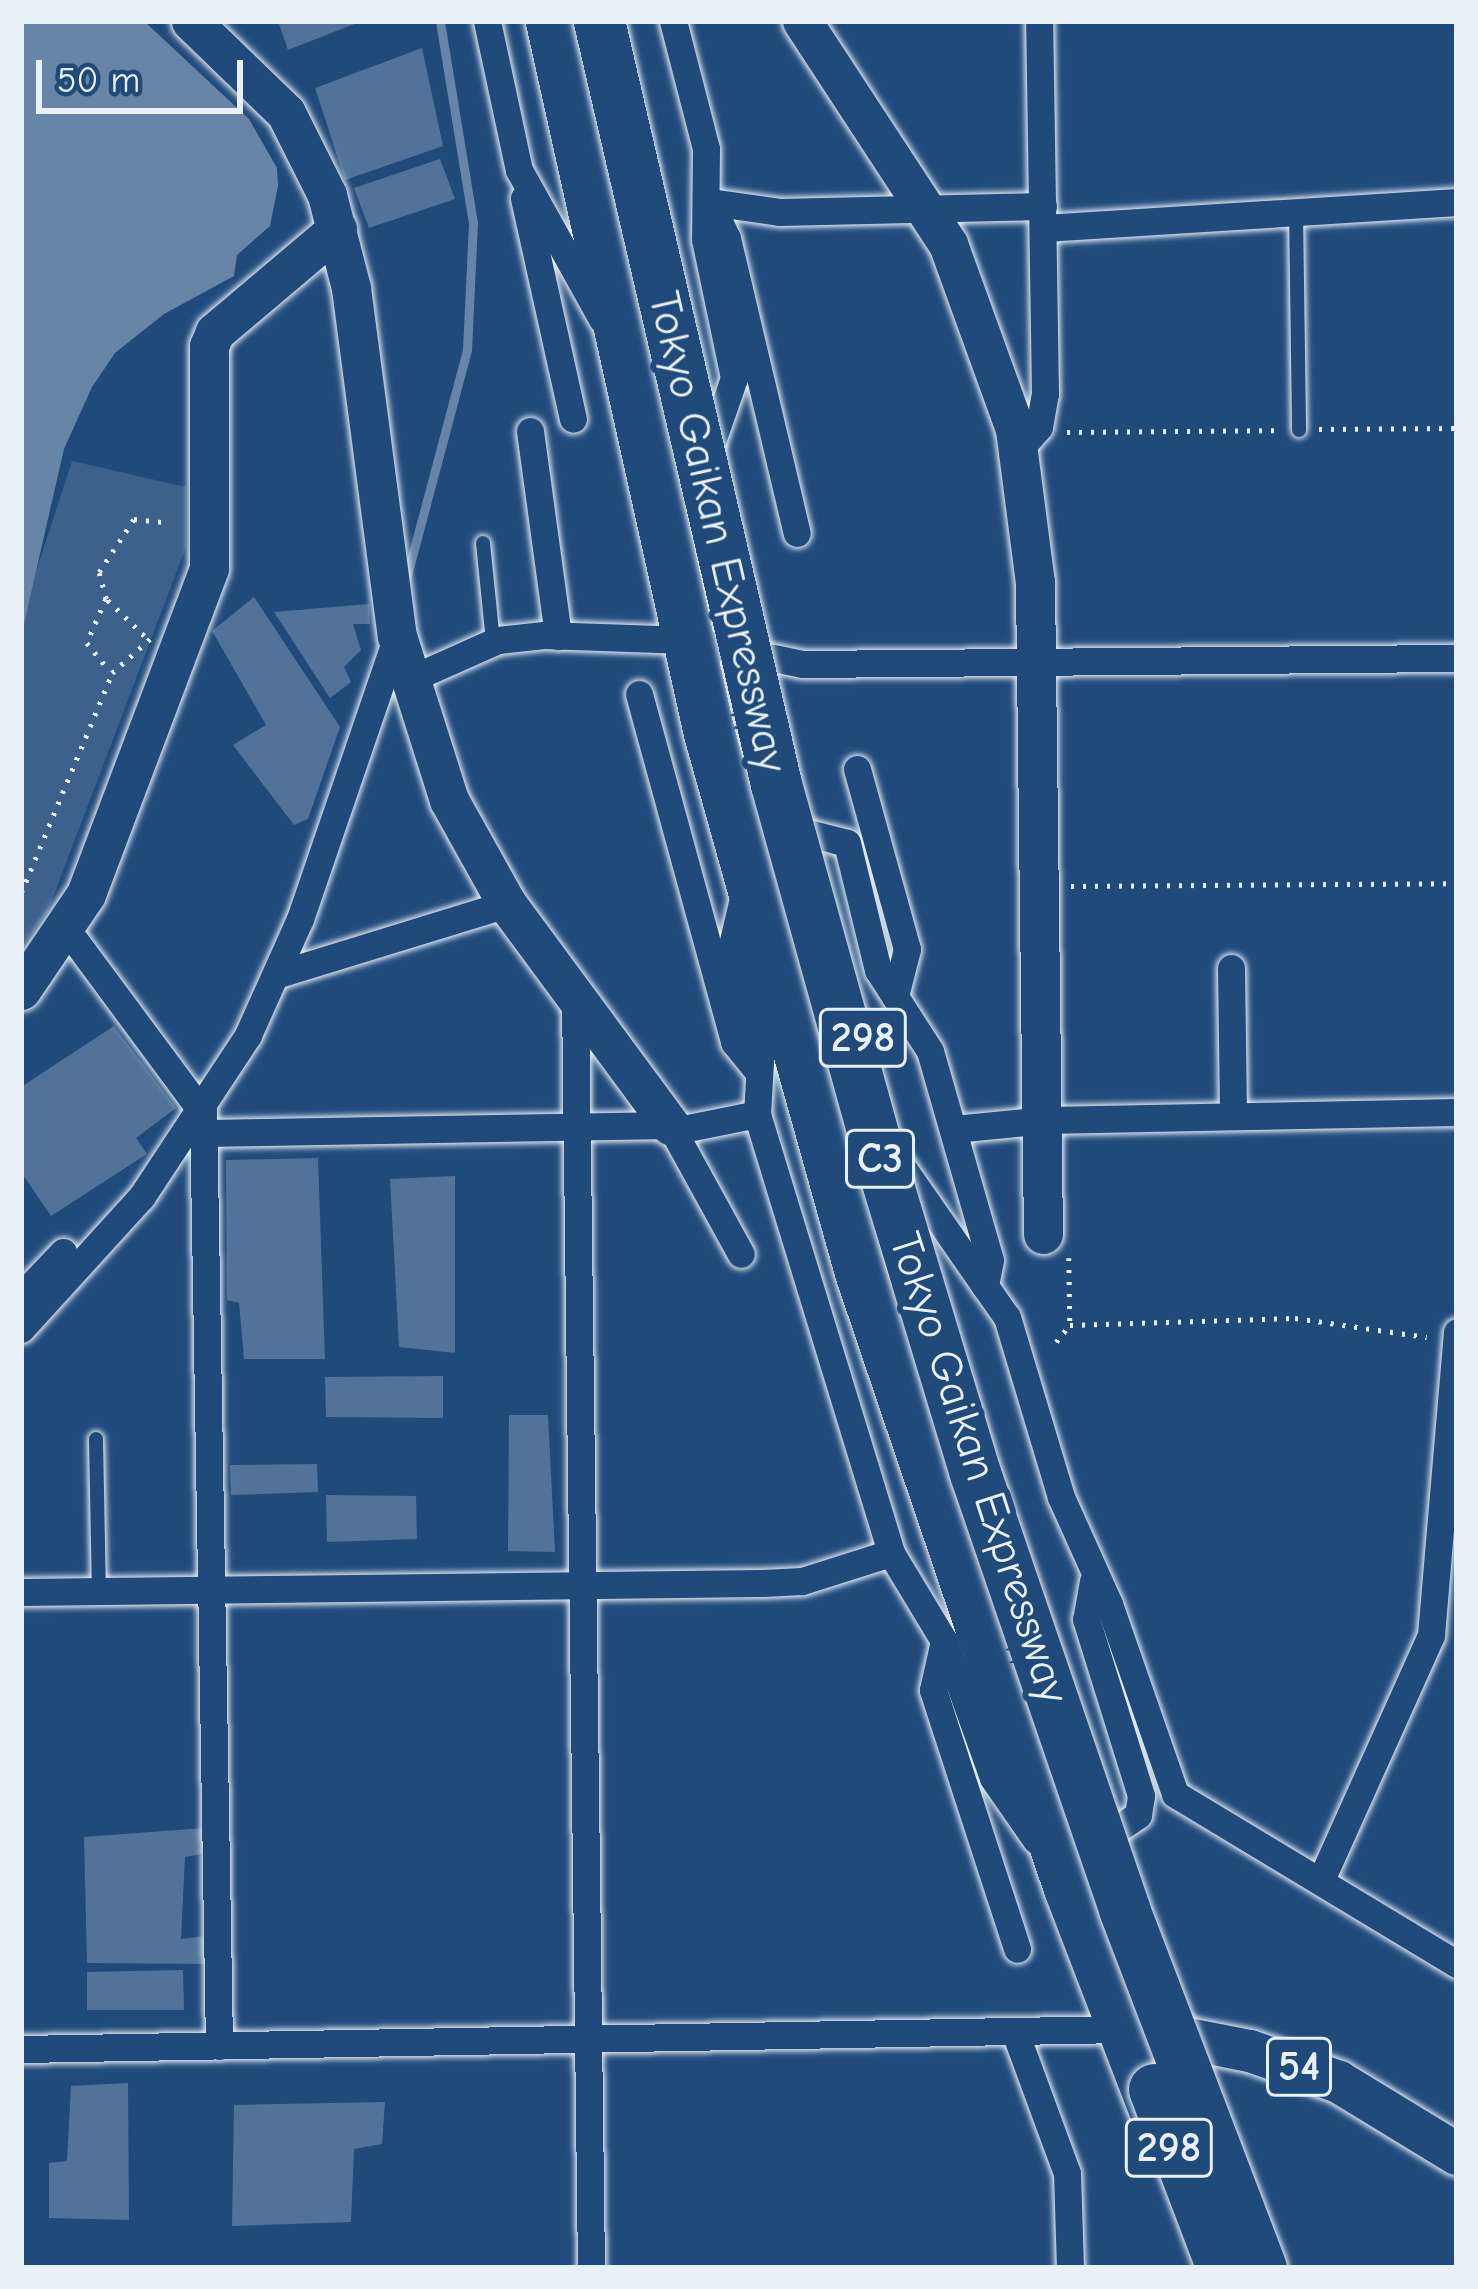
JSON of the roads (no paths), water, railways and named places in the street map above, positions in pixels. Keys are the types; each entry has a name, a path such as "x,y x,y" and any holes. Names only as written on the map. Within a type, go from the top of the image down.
{"highway":[{"name":"298","path":"551,21 686,640 860,1272 1069,1888 1210,2260"},
{"name":"Tokyo Gaikan Expressway","path":"563,21 844,1160 945,1486 1210,2260"},
{"name":"Tokyo Gaikan Expressway","path":"599,21 776,784 878,1151 975,1473 1124,1909 1261,2268"},
{"name":"298","path":"610,21 711,444 893,1154 1113,1832 1186,2036 1280,2268"}],"main road":[{"name":"54","path":"1122,2029 1186,2036 1339,2082 1457,2155"}],"street":[{"path":"191,21 286,113 337,230 397,636 448,800 507,904 671,1128 741,1254"},
{"path":"487,21 573,419"},
{"path":"673,21 706,149 710,202 705,238 734,378 711,444"},
{"path":"802,21 927,210 974,300 1028,439"},
{"path":"1040,21 1044,217 1028,439 1046,1120 1056,1234"},
{"path":"519,170 623,354"},
{"path":"710,202 779,212 927,210 1044,217 1457,202"},
{"path":"710,202 727,238 797,533"},
{"path":"21,990 68,931 160,645 212,560 209,346 215,332 337,230"},
{"path":"530,431 558,636"},
{"path":"21,1329 114,1232 203,1118 279,974 397,636"},
{"path":"408,680 493,642 558,636 686,640 764,652 803,664 1457,658"},
{"path":"639,694 734,1042 758,1072"},
{"path":"857,769 908,949 896,996"},
{"path":"808,832 847,843 878,970 930,1051 990,1261 985,1286"},
{"path":"749,876 731,945 761,1046 757,1114 891,1552 944,1641 993,1778 1069,1888"},
{"path":"279,974 507,904"},
{"path":"68,931 203,1118 219,2046"},
{"path":"1231,968 1233,1115"},
{"path":"574,992 591,2268"},
{"path":"954,1129 1046,1120 1457,1112"},
{"path":"203,1118 576,1130 671,1128 757,1114"},
{"path":"893,1154 1007,1317 1093,1582 1108,1604 1175,1794 1457,1964"},
{"path":"21,1296 63,1252"},
{"path":"1322,1880 1431,1635 1447,1531 1454,1345"},
{"path":"21,1592 802,1581 891,1552"},
{"path":"1093,1582 1086,1619 1141,1796 1138,1815 1113,1832"},
{"path":"944,1641 933,1690 1018,1949"},
{"path":"21,2049 1122,2029"},
{"path":"1015,2032 1067,2173 1070,2268"}],"lane":[{"path":"1296,210 1299,430"},
{"path":"483,543 493,642"},
{"path":"96,1439 99,1592"}],"waterway":[{"path":"405,583 467,350 473,223 440,21"}]}
